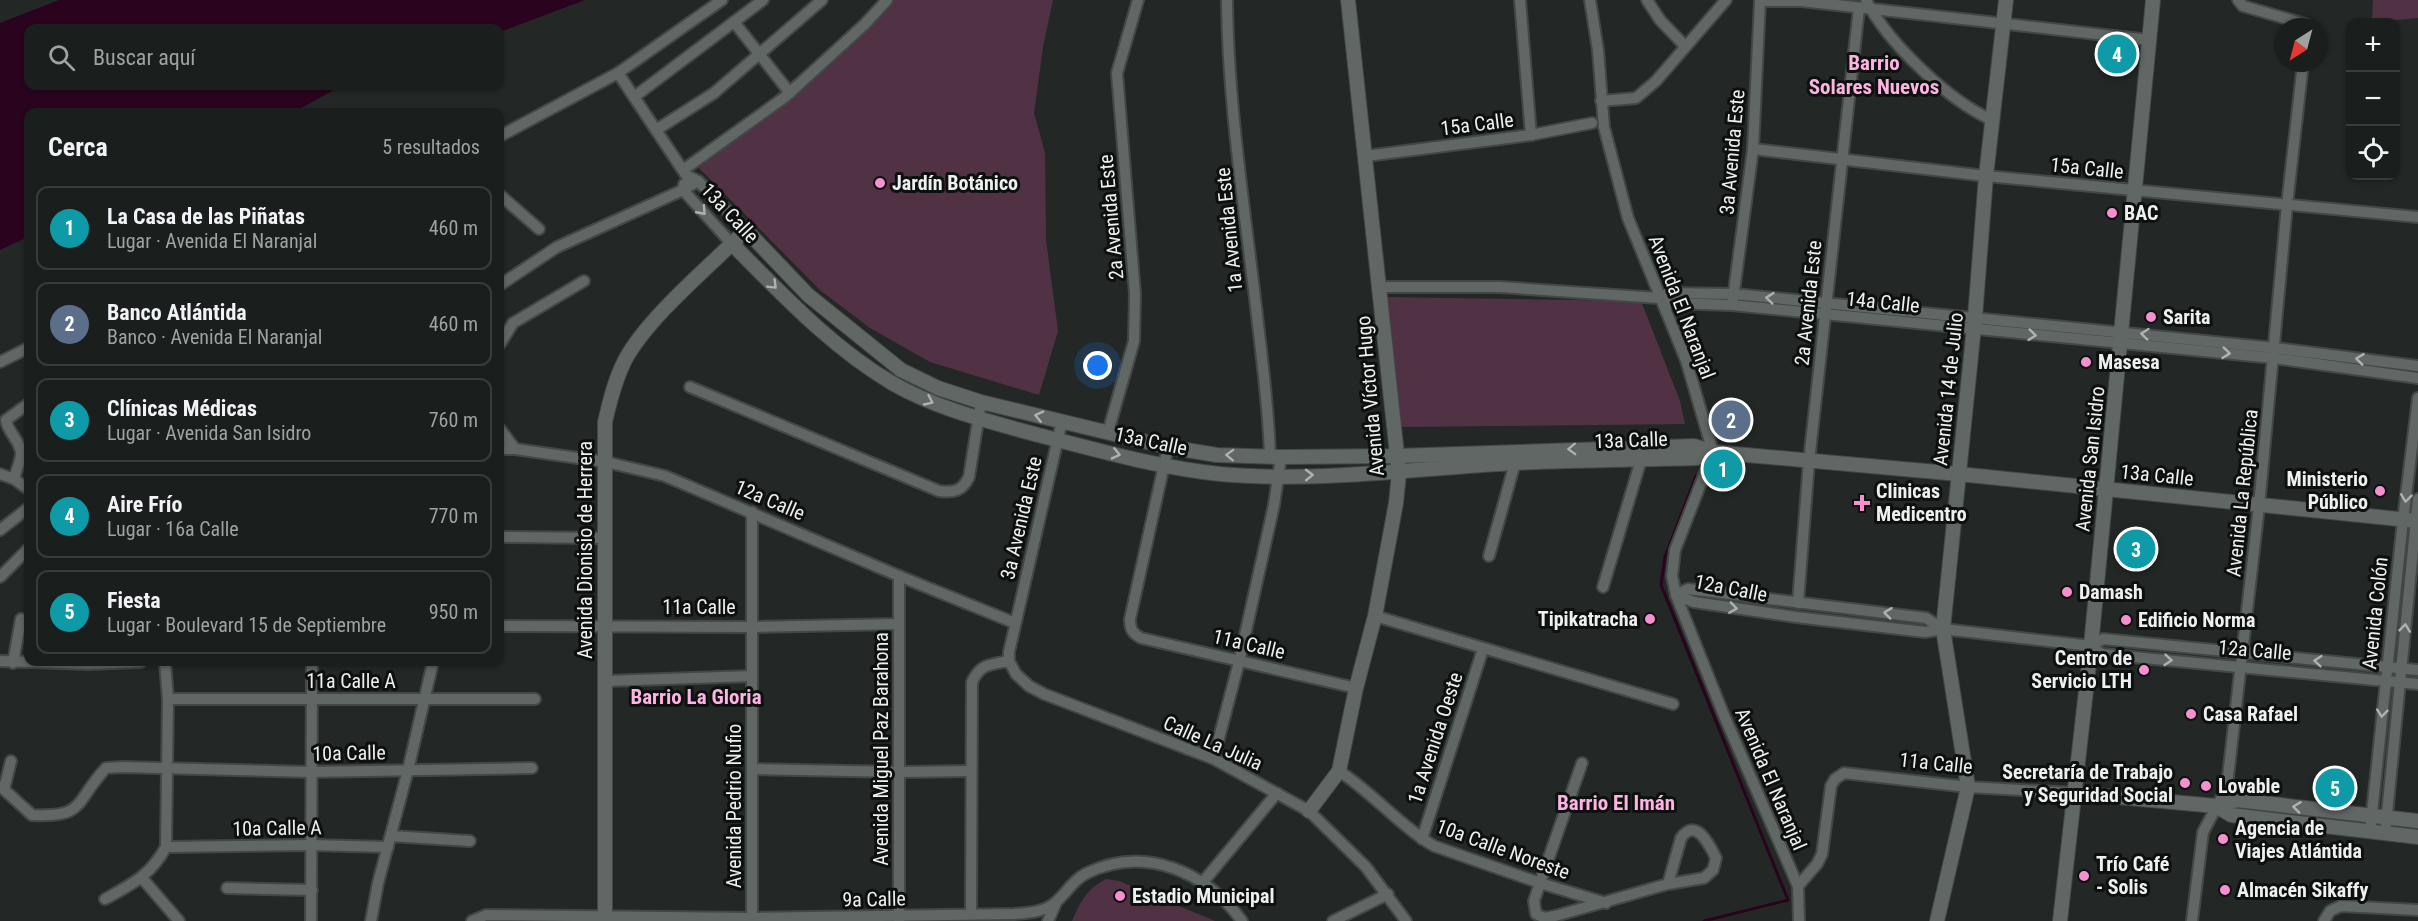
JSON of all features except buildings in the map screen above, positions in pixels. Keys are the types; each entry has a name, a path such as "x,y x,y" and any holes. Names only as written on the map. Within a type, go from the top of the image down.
{"street":[{"path":"504,134 618,73 722,0"},
{"path":"634,97 763,0"},
{"path":"656,130 714,93 822,0"},
{"path":"684,172 790,93 865,24 887,0"},
{"name":"2a Avenida Este","path":"1108,432 1134,341 1135,294 1117,73 1138,0"},
{"name":"1a Avenida Este","path":"1215,753 1239,662 1279,476 1265,389 1239,155 1227,32 1227,0"},
{"name":"Avenida Víctor Hugo","path":"1309,811 1339,771 1356,688 1375,616 1396,503 1399,473 1348,0"},
{"path":"1520,0 1531,135"},
{"name":"Avenida El Naranjal","path":"1590,0 1598,50 1604,127 1628,218 1686,360 1713,452 1675,550 1672,576 1676,594 1723,713 1798,886 1799,921"},
{"path":"1647,0 1660,20 1685,46"},
{"path":"1601,102 1636,98 1656,81 1726,0"},
{"name":"Avenida 14 de Julio","path":"1938,921 1968,787 1943,629 1974,323 1986,176 2006,0"},
{"name":"Avenida San Isidro","path":"2060,921 2091,646 2153,0"},
{"path":"2238,0 2243,6 2284,18"},
{"path":"1759,1 1801,1 1865,6 2150,40"},
{"name":"3a Avenida Este","path":"1733,300 1753,149 1759,1"},
{"path":"1865,6 1923,70 1972,111 1992,120"},
{"name":"2a Avenida Este","path":"1798,603 1809,461 1841,158 1865,6"},
{"path":"734,22 790,93"},
{"name":"Avenida La República","path":"2192,921 2203,832 2224,791 2228,777 2259,506 2287,205 2302,72"},
{"name":"13a Calle","path":"618,73 684,172 698,181 808,295 902,370 938,388 981,402 1168,447 1217,455 1515,457 1641,453 1697,458 1713,452 1959,474 2412,521"},
{"name":"15a Calle","path":"1366,156 1531,135 1592,123"},
{"name":"15a Calle","path":"1753,149 1986,176 2418,217"},
{"name":"13a Calle","path":"684,172 683,190 732,244 794,306 841,348 892,383 934,403 1058,440 1165,465 1220,474 1279,476 1399,473 1515,457"},
{"path":"504,282 557,248 698,181"},
{"path":"504,198 539,229"},
{"name":"Avenida Dionisio de Herrera","path":"605,918 605,422 613,386 626,358 654,320 746,230"},
{"path":"504,338 513,323 584,281"},
{"path":"1380,287 1500,287 1659,298"},
{"name":"14a Calle","path":"1659,298 1668,292 2418,366"},
{"path":"841,348 854,333"},
{"path":"0,362 24,350"},
{"name":"14a Calle","path":"2275,353 2418,378"},
{"path":"690,387 939,491 958,491 969,477 981,402"},
{"name":"Avenida Colón","path":"2385,833 2401,669 2418,398"},
{"path":"14,479 21,449 6,425 6,420 24,407"},
{"name":"3a Avenida Este","path":"1015,623 1062,421"},
{"path":"504,434 515,448"},
{"path":"1165,465 1168,447"},
{"name":"12a Calle","path":"504,449 515,448 606,462 665,476 1015,623"},
{"path":"1603,587 1641,453"},
{"path":"1489,556 1515,457"},
{"name":"11a Calle","path":"1165,465 1130,620 1130,628 1134,634 1141,638 1239,662 1356,688"},
{"path":"0,474 14,479 24,486"},
{"name":"Avenida Colón","path":"2370,832 2387,667 2412,521 2418,499"},
{"path":"0,530 24,511"},
{"name":"Avenida Pedrio Nufio","path":"752,920 753,512"},
{"path":"504,537 605,538"},
{"path":"0,577 24,553"},
{"name":"Avenida Miguel Paz Barahona","path":"899,576 899,919"},
{"name":"12a Calle","path":"1676,594 1688,590 1926,618 1943,629"},
{"name":"12a Calle","path":"1676,594 1694,602 1796,617 1925,632 1943,629 2091,646 2102,654 2418,684"},
{"path":"1375,616 1673,704"},
{"path":"13,663 21,619"},
{"path":"971,913 972,682 978,670 987,665 1009,661 1015,623"},
{"name":"11a Calle","path":"504,626 752,627 899,624"},
{"name":"12a Calle","path":"2091,646 2103,639 2418,670"},
{"name":"1a Avenida Oeste","path":"1422,839 1483,649"},
{"path":"0,661 24,663"},
{"name":"Calle La Julia","path":"1009,661 1016,674 1029,686 1044,694 1214,759 1309,811 1366,867 1406,921"},
{"path":"105,899 142,878 158,862 166,847 168,699 165,666"},
{"path":"311,921 312,666"},
{"path":"371,921 378,883 408,770 432,666"},
{"path":"605,681 752,676"},
{"name":"11a Calle A","path":"168,699 535,699"},
{"path":"2,788 11,761"},
{"path":"1582,763 1540,883 1533,908 1536,914 1545,918 1555,916 1668,884 1704,878 1713,870 1716,858 1700,832 1690,831 1682,838 1668,884"},
{"name":"10a Calle","path":"2,788 32,815 64,815 75,809 106,768 310,772 532,768"},
{"path":"752,769 971,771"},
{"name":"10a Calle Noreste","path":"1339,771 1364,787 1422,839 1447,851 1606,903"},
{"name":"11a Calle","path":"1798,886 1817,864 1822,854 1831,786 1835,779 1844,773 1968,787 2074,793 2216,806"},
{"path":"1203,882 1277,793"},
{"path":"2216,806 2237,800 2418,821"},
{"path":"2216,806 2231,815 2418,837"},
{"name":"10a Calle A","path":"166,847 470,841"},
{"path":"1048,921 1056,903 1070,884 1087,873 1115,864 1148,862 1178,868 1203,882 1230,904 1242,921"},
{"path":"142,878 179,921"},
{"path":"227,888 312,891"},
{"path":"1334,921 1388,894"},
{"name":"9a Calle","path":"472,921 486,915 752,920 899,919 971,913 1034,912 1056,903"},
{"path":"2324,921 2330,911 2341,906 2418,910"}],"shaded area":[{"path":"59,0 585,0 504,30 504,24 24,24 24,90 334,90 301,108 24,108 24,239 0,250 0,23"},
{"name":"Jardín Botánico","path":"880,0 1053,0 1043,47 1034,113 1045,153 1046,240 1058,331 1039,395 930,362 870,328 821,291 695,164 852,29"},
{"path":"2373,0 2418,0 2418,18 2372,18"},
{"path":"1385,297 1641,301 1680,401 1685,424 1400,427"},
{"name":"Estadio Municipal","path":"1106,879 1119,881 1215,921 1072,921 1085,897"}],"waterway":[{"path":"1696,476 1665,557 1661,585 1788,900 1704,921"}],"place":[{"name":"Aire Frío","path":"2117,54"},
{"name":"Jardín Botánico","path":"880,183"},
{"name":"BAC","path":"2112,213"},
{"name":"Sarita","path":"2151,317"},
{"name":"Masesa","path":"2086,362"},
{"name":"Banco Atlántida","path":"1731,420"},
{"name":"La Casa de las Piñatas","path":"1723,469"},
{"name":"Ministerio Público","path":"2380,491"},
{"name":"Clinicas Medicentro","path":"1862,503"},
{"name":"Clínicas Médicas","path":"2136,549"},
{"name":"Damash","path":"2067,592"},
{"name":"Tipikatracha","path":"1650,619"},
{"name":"Edificio Norma","path":"2126,620"},
{"name":"Centro de Servicio LTH","path":"2144,670"},
{"name":"Casa Rafael","path":"2191,714"},
{"name":"Secretaría de Trabajo y Seguridad Social","path":"2185,783"},
{"name":"Lovable","path":"2206,786"},
{"name":"Fiesta","path":"2335,788"},
{"name":"Agencia de Viajes Atlántida","path":"2223,839"},
{"name":"Trío Café - Solis","path":"2084,876"},
{"name":"Almacén Sikaffy","path":"2225,890"},
{"name":"Estadio Municipal","path":"1120,896"}],"district":[{"name":"Barrio Solares Nuevos","path":"1874,75"},
{"name":"Barrio La Gloria","path":"696,697"},
{"name":"Barrio El Imán","path":"1616,803"}]}
